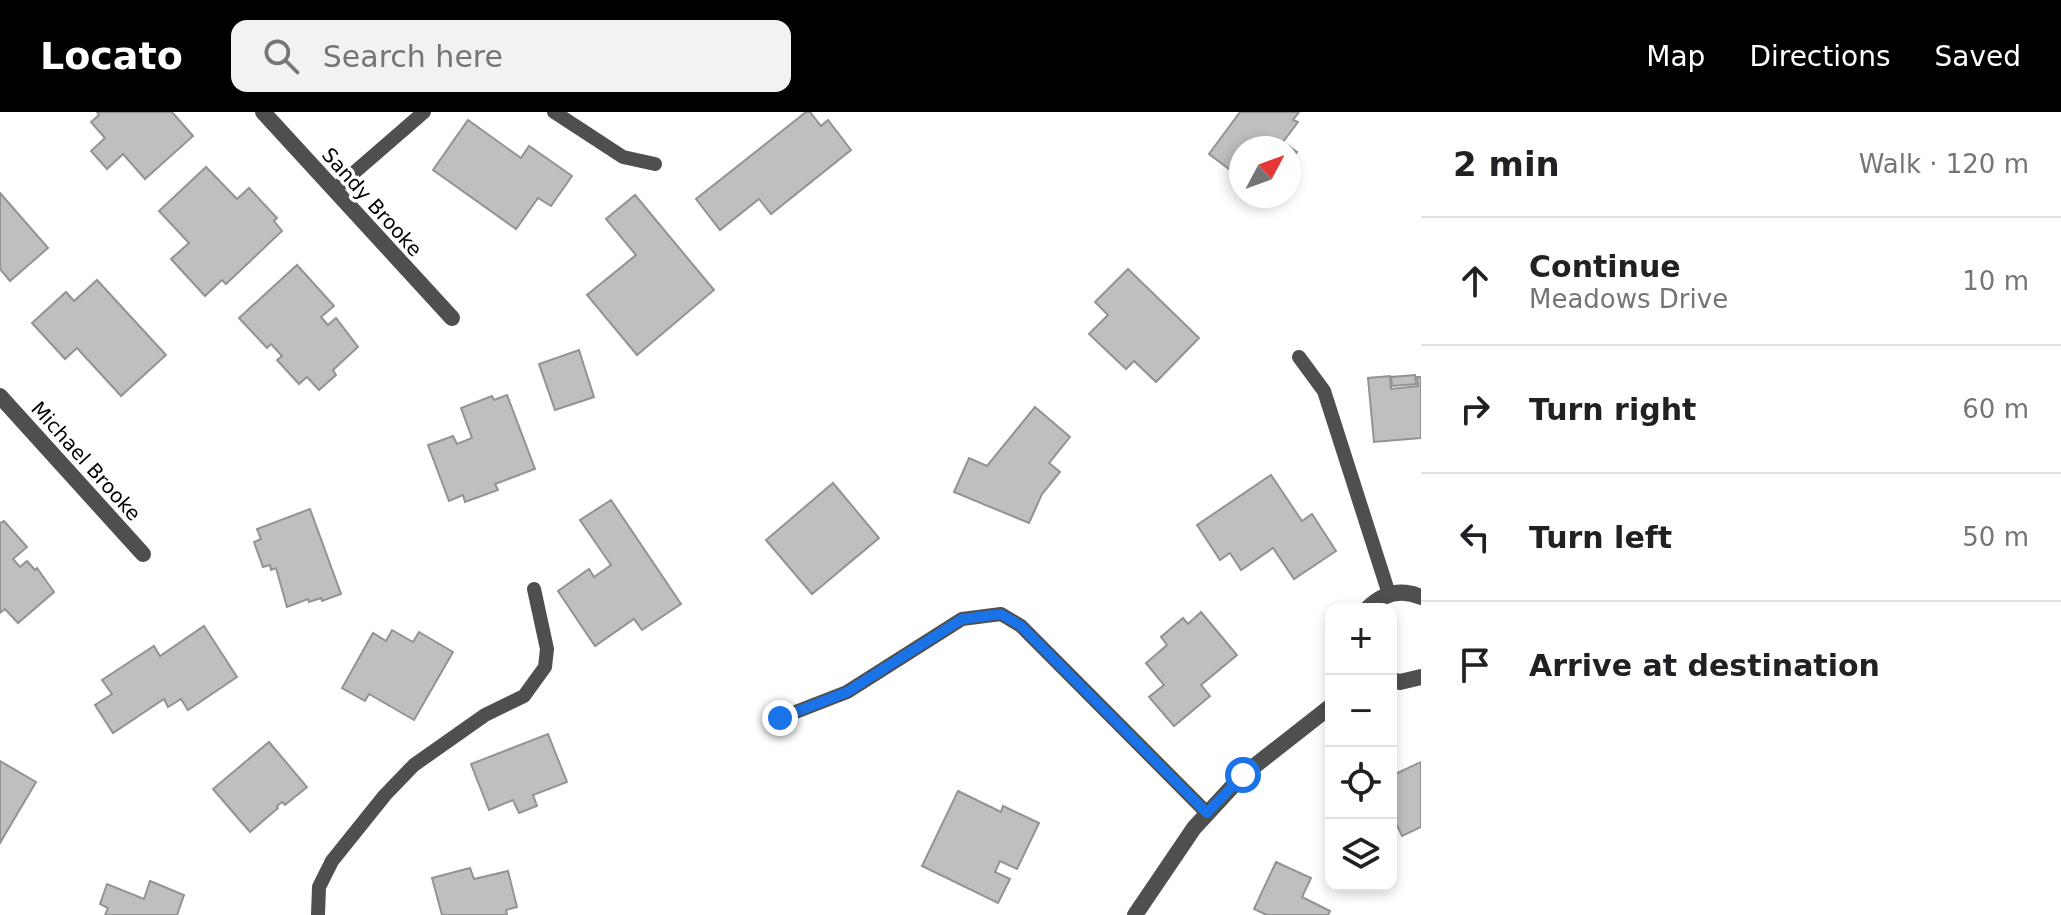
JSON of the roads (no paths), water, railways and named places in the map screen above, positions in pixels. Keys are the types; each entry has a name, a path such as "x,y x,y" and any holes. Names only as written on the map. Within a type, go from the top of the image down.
{"street":[{"name":"Sandy Brooke","path":"263,112 452,318"},
{"name":"Michael Brooke","path":"0,396 143,554"},
{"path":"1373,603 1389,594 1403,592 1421,597"},
{"path":"1397,681 1421,677"},
{"path":"1135,915 1207,813 1243,775 1325,711"}],"lane":[{"path":"334,190 424,112"},
{"path":"554,112 623,157 655,164"},
{"path":"1299,357 1324,391 1389,594"},
{"path":"318,915 319,887 332,861 385,795 414,765 485,715 524,696 545,667 547,649 534,589"},
{"path":"780,718 847,692 962,619 1001,614 1021,626 1207,813"}]}
